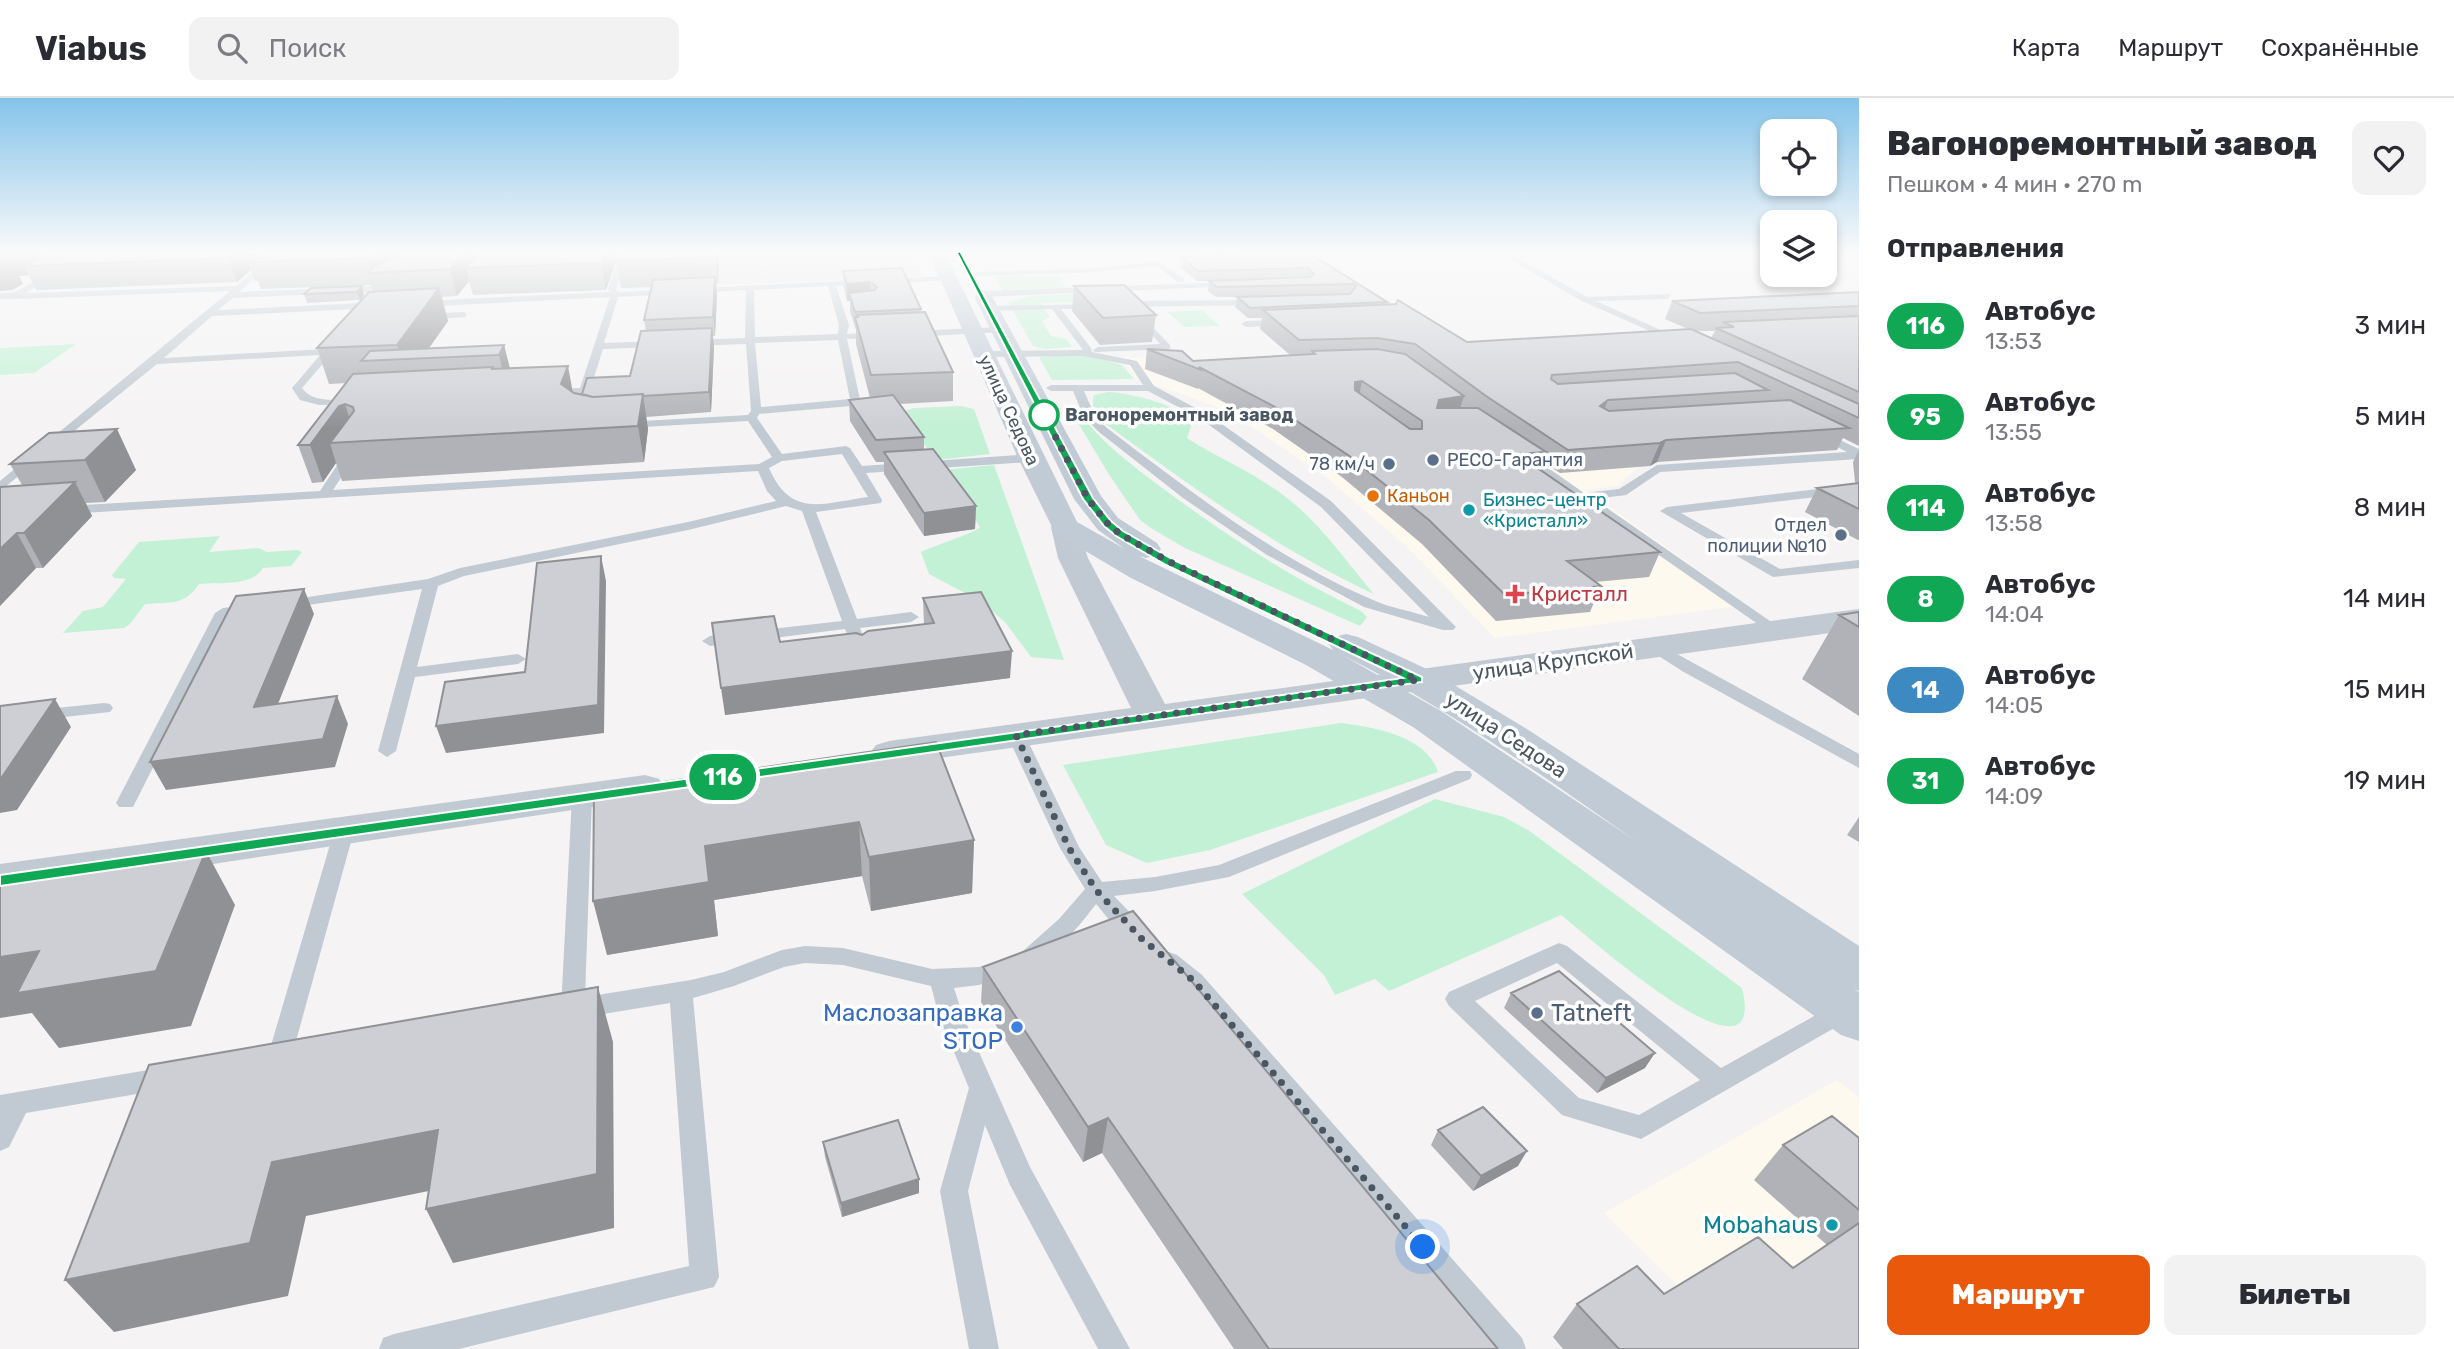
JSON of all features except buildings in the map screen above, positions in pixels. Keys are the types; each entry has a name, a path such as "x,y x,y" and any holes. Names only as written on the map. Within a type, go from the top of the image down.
{"main road":[{"name":"улица Седова","path":"979,311 982,354 1065,527 1142,571 1320,657 1370,685 1479,753 1854,1000"},
{"name":"улица Седова","path":"984,311 1088,499 1108,524 1120,534 1170,562 1418,680 1516,739 1854,1000"}],"street":[{"name":"улица Седова","path":"1065,527 1073,558 1153,715"},
{"name":"улица Крупской","path":"853,758 1859,619"},
{"path":"0,880 677,783"}],"lane":[{"path":"0,487 210,313 245,311"},
{"path":"580,409 610,311"},
{"path":"750,311 753,415 779,458"},
{"path":"614,425 857,405 842,337 844,311"},
{"path":"682,343 842,337 945,311"},
{"path":"997,311 1086,352 1139,363 1150,388"},
{"path":"1057,311 1086,352"},
{"path":"1086,352 1167,346 1134,311"},
{"path":"1610,311 1674,338 1687,340"},
{"path":"410,318 463,315"},
{"path":"1246,324 1287,322"},
{"path":"342,336 297,388 304,398 319,402 371,401"},
{"path":"600,346 668,343"},
{"path":"154,361 328,352"},
{"path":"1051,387 1150,388 1205,416 1326,505 1448,627 1369,604 1272,552 1187,495 1103,430 1090,417 1077,388"},
{"path":"543,392 585,391"},
{"path":"1805,426 1859,454"},
{"path":"324,494 357,445"},
{"path":"1506,445 1775,631"},
{"path":"52,511 762,467 779,458 846,450 876,500 808,509 774,494 762,467"},
{"path":"1582,498 1622,492 1657,469 1859,454"},
{"path":"858,470 1031,458"},
{"path":"1859,488 1667,511 1778,574 1859,564"},
{"path":"126,803 223,613 431,583 460,572 688,526 787,502"},
{"path":"808,509 862,654"},
{"path":"387,751 431,583"},
{"path":"710,641 911,617"},
{"path":"1657,648 1688,668 1859,762"},
{"path":"408,673 518,659"},
{"path":"0,719 104,708"},
{"path":"1016,735 1069,848 1096,890 1142,939 1194,981 1511,1349"},
{"path":"547,1013 726,980 773,960 817,954 940,979 988,975 1034,956 1067,925 1096,890 1155,884 1222,872 1463,775"},
{"path":"573,1009 582,797"},
{"path":"279,1059 344,831"},
{"path":"1720,1082 1559,952 1457,999 1571,1107 1642,1127 1720,1082 1854,1000"},
{"path":"940,979 951,1016 1020,1176 1115,1349"},
{"path":"394,1349 704,1277 681,989"},
{"path":"251,1063 306,1054"},
{"path":"0,1139 9,1105 183,1075"},
{"path":"982,1088 954,1191 984,1349"}],"shaded area":[{"path":"1464,351 1646,460 1617,486 1586,490 1747,605 1495,638 1405,545 1327,478 1258,431 1212,405 1136,378 1121,357 1243,363"},
{"path":"1837,1080 1859,1097 1859,1349 1742,1349 1604,1213"}],"green space":[{"path":"1013,311 1046,311 1050,317 1042,321 1051,336 1066,339 1072,347 1045,349 1033,346"},
{"path":"1204,311 1220,326 1184,327 1168,312"},
{"path":"76,344 34,373 0,375 0,348"},
{"path":"1092,356 1122,365 1134,379 1052,380 1039,357"},
{"path":"1108,392 1155,401 1186,418 1191,426 1187,438 1267,484 1292,502 1325,534 1374,594 1269,537 1203,494 1106,424 1095,411 1093,399 1094,395"},
{"path":"961,406 974,409 990,454 936,460 900,412 914,408"},
{"path":"1068,406 1075,406 1116,452 1189,508 1260,555 1361,611 1367,617 1360,626 1185,548 1151,528 1140,520 1108,473"},
{"path":"994,465 1064,660 1031,657 1005,622 980,601 929,574 921,552 980,527 943,470"},
{"path":"220,536 209,552 259,548 267,552 302,552 291,566 263,568 258,574 243,581 199,584 182,599 169,603 145,604 124,628 63,633 83,611 103,607 126,579 114,578 112,575 139,542"},
{"path":"1341,723 1383,731 1411,742 1432,760 1438,772 1210,850 1147,863 1106,845 1063,765"},
{"path":"1435,799 1504,817 1528,830 1742,988 1743,1018 1728,1026 1702,1018 1634,974 1561,915 1389,991 1375,979 1335,995 1324,975 1242,894"}],"bus line":[{"name":"116","path":"0,880 1153,715 1418,680 1170,562 1120,534 1108,524 1088,499 990,311"}],"place":[{"name":"Вагоноремонтный завод","path":"1044,415"},
{"name":"РЕСО-Гарантия","path":"1433,460"},
{"name":"78 км/ч","path":"1389,464"},
{"name":"Каньон","path":"1373,496"},
{"name":"Бизнес-центр «Кристалл»","path":"1469,510"},
{"name":"Отдел полиции №10","path":"1841,535"},
{"name":"Кристалл","path":"1515,594"},
{"name":"Tatneft","path":"1537,1013"},
{"name":"Маслозаправка STOP","path":"1017,1027"},
{"name":"Mobahaus","path":"1832,1225"}],"route":[{"path":"1044,415 1088,499 1108,524 1120,534 1170,562 1418,680 1016,735 1069,848 1096,890 1142,939 1194,981 1423,1247"}]}
